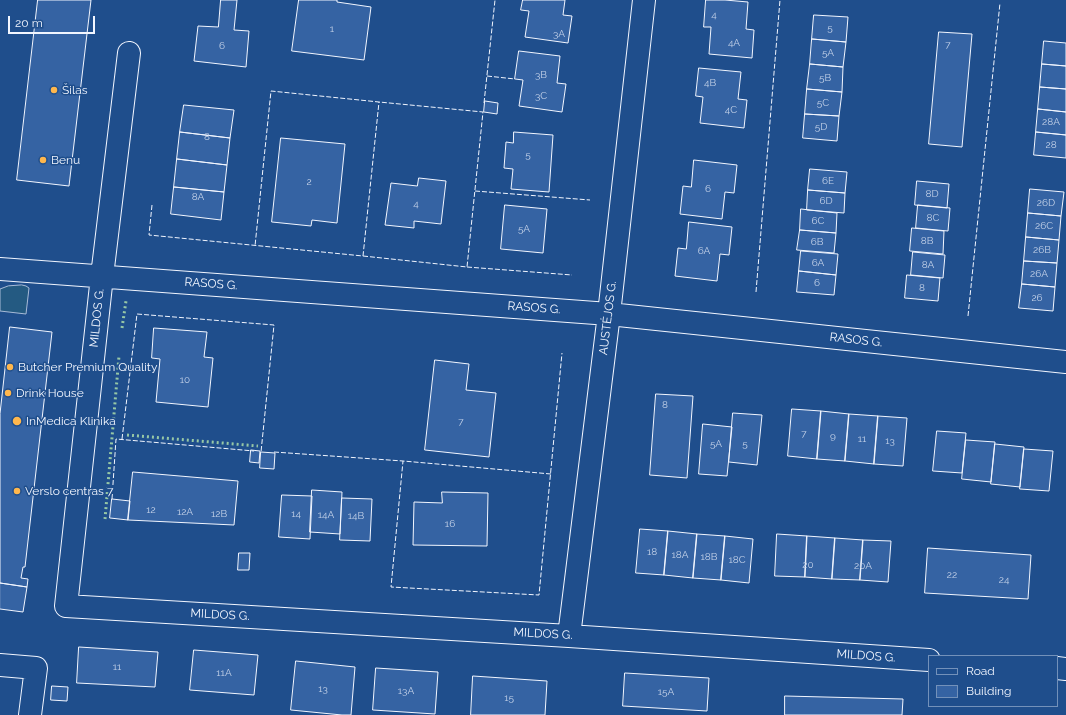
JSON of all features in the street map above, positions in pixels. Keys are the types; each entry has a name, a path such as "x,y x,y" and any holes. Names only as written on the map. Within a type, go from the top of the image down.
{"street":[{"name":"AUSTĖJOS G.","path":"569,636 644,0"},
{"name":"MILDOS G.","path":"129,53 102,276 66,606 569,636 928,660"},
{"name":"RASOS G.","path":"0,269 608,314 1066,362"},
{"path":"0,665 36,668 30,715"}],"shaded area":[{"path":"22,285 29,288 26,314 0,311 0,289 8,286"}],"building":[{"name":"Šilas","path":"38,0 91,0 69,186 17,180"},
{"path":"221,0 237,0 234,30 249,31 246,67 194,61 198,26 218,27"},
{"path":"299,0 337,0 337,2 371,7 364,60 292,51"},
{"path":"523,0 565,0 563,15 572,16 568,43 525,37 529,11 521,10"},
{"path":"706,0 748,2 746,29 754,30 752,58 709,54 711,27 704,27"},
{"path":"814,15 848,17 846,42 812,39"},
{"path":"939,32 972,34 962,147 929,144"},
{"path":"812,39 846,42 843,67 810,64"},
{"path":"1044,41 1066,43 1066,66 1042,64"},
{"path":"519,51 560,56 557,83 566,84 562,112 519,106 523,80 515,79"},
{"path":"810,64 843,67 842,92 807,89"},
{"path":"1042,64 1066,66 1066,89 1040,87"},
{"path":"699,68 741,72 738,99 747,100 744,128 700,123 703,97 696,96"},
{"path":"1040,87 1066,89 1066,112 1038,109"},
{"path":"807,89 842,92 839,116 805,114"},
{"path":"485,101 498,103 497,114 484,112"},
{"path":"184,105 234,110 230,138 180,132"},
{"path":"1038,109 1066,112 1066,135 1036,132"},
{"path":"805,114 839,116 837,141 803,138"},
{"path":"180,132 230,138 227,165 177,159"},
{"path":"514,132 553,135 549,192 511,189 513,169 504,168 506,142 513,143"},
{"path":"1036,132 1066,135 1066,158 1034,155"},
{"path":"281,138 345,144 337,223 312,220 311,226 272,222"},
{"path":"177,159 227,165 224,192 174,187"},
{"path":"694,160 737,165 734,193 725,192 722,219 680,214 683,186 691,187"},
{"path":"810,169 847,172 845,193 808,190"},
{"path":"419,178 446,181 441,224 414,221 414,228 385,225 391,183 417,186"},
{"path":"917,181 949,184 947,208 915,205"},
{"path":"174,187 224,192 221,220 171,214"},
{"path":"1030,189 1064,192 1061,216 1028,213"},
{"path":"808,190 845,193 844,213 807,210"},
{"path":"505,205 547,209 543,253 501,249"},
{"path":"918,205 950,208 948,231 916,228"},
{"path":"801,209 837,213 836,233 800,230"},
{"path":"1028,213 1061,216 1059,240 1026,237"},
{"path":"689,222 732,227 729,255 720,254 717,281 675,276 678,248 686,249"},
{"path":"912,228 944,231 943,254 910,251"},
{"path":"800,230 836,233 834,253 797,250"},
{"path":"1026,237 1059,240 1057,263 1024,261"},
{"path":"801,251 838,254 836,275 799,271"},
{"path":"913,252 945,255 943,278 911,275"},
{"path":"1024,261 1057,263 1055,287 1022,284"},
{"path":"799,271 836,275 834,295 797,292"},
{"path":"907,275 940,278 938,301 905,298"},
{"path":"1022,284 1055,287 1053,311 1019,308"},
{"name":"Verslo centras 7","path":"10,327 52,332 25,567 23,567 21,578 28,579 27,587 0,583 0,414"},
{"path":"154,328 207,332 204,357 213,358 208,407 156,402 160,359 152,358"},
{"path":"435,360 469,364 466,390 496,393 489,457 425,450"},
{"path":"656,394 693,396 687,478 650,475"},
{"path":"792,409 821,411 817,459 788,456"},
{"path":"821,411 849,414 845,461 817,459"},
{"path":"733,413 762,415 757,465 729,462"},
{"path":"849,414 878,416 874,464 845,461"},
{"path":"878,416 907,418 903,466 874,464"},
{"path":"703,424 732,427 727,476 699,474"},
{"path":"937,431 966,433 962,473 933,471"},
{"path":"966,440 995,442 991,482 962,479"},
{"path":"995,444 1024,447 1020,487 991,484"},
{"path":"1024,449 1053,451 1049,491 1020,489"},
{"path":"251,450 260,451 259,463 250,462"},
{"path":"261,452 275,453 274,469 260,468"},
{"path":"133,472 238,481 234,525 128,520"},
{"path":"312,490 342,492 340,534 310,532"},
{"path":"442,492 488,493 487,546 413,545 414,502 442,503"},
{"path":"282,495 312,496 310,539 279,537"},
{"path":"342,498 372,499 370,541 340,540"},
{"path":"112,499 130,501 128,520 110,518"},
{"path":"640,529 668,531 664,575 636,573"},
{"path":"668,531 697,534 693,578 664,575"},
{"path":"697,534 725,536 721,580 693,578"},
{"path":"777,534 807,536 805,577 775,576"},
{"path":"725,536 753,539 749,583 721,580"},
{"path":"807,536 835,538 832,579 805,577"},
{"path":"835,538 863,540 860,580 832,579"},
{"path":"863,540 891,541 888,582 860,580"},
{"path":"928,548 1031,555 1028,599 925,593"},
{"path":"239,553 250,553 249,570 238,570"},
{"path":"0,583 27,587 23,612 0,609"},
{"path":"79,647 158,652 155,687 77,683"},
{"path":"194,650 258,655 254,695 190,690"},
{"path":"296,661 355,667 351,715 291,710"},
{"path":"376,668 438,672 435,714 373,710"},
{"path":"625,673 709,678 707,711 623,706"},
{"path":"473,676 547,681 545,715 471,715"},
{"path":"52,686 68,687 67,701 51,700"},
{"path":"785,696 903,699 902,715 785,715"}],"hedge":[{"path":"122,328 126,301"},
{"path":"105,519 119,356"},
{"path":"127,435 258,446"}],"fence":[{"path":"484,103 495,0"},
{"path":"756,292 780,0"},
{"path":"968,316 1000,3"},
{"path":"487,76 515,79"},
{"path":"152,205 149,235 363,256 379,102 271,91 255,246"},
{"path":"363,256 467,267 483,112 379,102"},
{"path":"475,191 590,200"},
{"path":"467,267 572,275"},
{"path":"122,439 137,314 274,325 261,452"},
{"path":"551,474 403,461 391,587 539,595 562,353"},
{"path":"112,499 116,439 254,451"},
{"path":"274,452 403,461"}],"place":[{"name":"Šilas","path":"54,90"},
{"name":"Benu","path":"43,160"},
{"name":"Butcher Premium Quality","path":"10,367"},
{"name":"Drink House","path":"8,393"},
{"name":"InMedica Klinika","path":"17,421"},
{"name":"Verslo centras 7","path":"17,491"}]}
